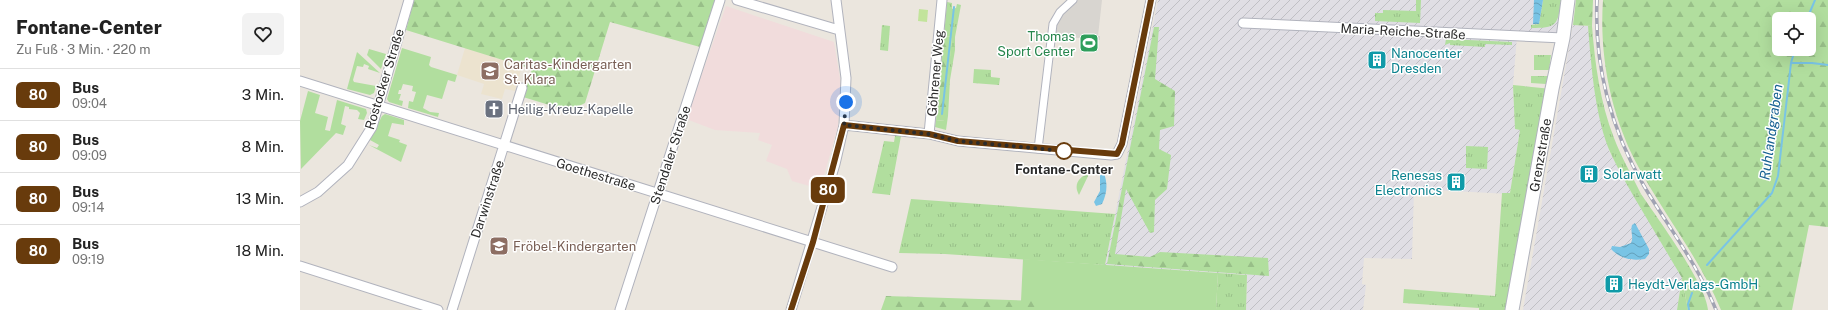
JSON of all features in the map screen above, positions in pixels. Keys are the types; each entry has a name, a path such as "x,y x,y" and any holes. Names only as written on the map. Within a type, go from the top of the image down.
{"main road":[{"name":"Grenzstraße","path":"1512,310 1552,88 1563,38 1568,0"}],"street":[{"name":"Rostocker Straße","path":"300,202 318,192 348,165 372,126 409,0"},
{"name":"Stendaler Straße","path":"620,310 720,0"},
{"path":"737,0 839,30"},
{"path":"792,310 813,242 844,125 846,78 836,0"},
{"name":"Göhrener Weg","path":"844,125 929,134 942,0"},
{"path":"1038,149 1053,24 1060,12 1073,0"},
{"path":"929,134 958,141 1111,155 1117,154 1120,151 1151,0"},
{"name":"Maria-Reiche-Straße","path":"1243,23 1563,38"},
{"name":"Goethestraße","path":"300,81 892,266"},
{"name":"Darwinstraße","path":"452,310 522,88"},
{"path":"300,266 438,310"}],"shaded area":[{"path":"1068,0 1102,0 1098,36 1100,36 1100,40 1048,35 1052,18"},
{"path":"1158,0 1568,0 1563,38 1517,36 1513,85 1515,129 1520,130 1510,194 1414,189 1412,259 1364,258 1362,284 1366,285 1363,310 1246,310 1247,275 1105,265"},
{"path":"726,6 834,42 841,85 838,127 820,189 792,181 787,169 766,161 772,145 758,140 760,133 715,130 686,119"},
{"path":"1573,25 1588,26 1599,112 1610,153 1682,278 1677,310 1523,310"},
{"name":"Caritas-Kindergarten St. Klara","path":"465,48 522,66 515,91 505,89 502,99 481,94 484,84 457,75"}],"green space":[{"path":"414,0 715,0 700,47 610,22 585,103 569,111 523,97 532,69 406,30"},
{"path":"1416,0 1421,0 1420,23 1375,21 1375,13 1383,13 1383,10 1416,11"},
{"path":"1543,0 1561,0 1557,20 1551,26 1531,28 1531,25 1539,24"},
{"path":"1576,0 1593,0 1592,26 1573,25"},
{"path":"1603,0 1828,0 1828,227 1809,225 1792,310 1721,310 1713,291 1693,255 1649,186 1629,148 1614,107 1605,65 1603,43"},
{"path":"947,2 952,3 952,9 956,8 957,4 961,5 955,37 955,50 950,80 946,130 935,127 936,120 944,121 952,37 944,36"},
{"path":"919,9 928,10 927,22 918,21"},
{"path":"882,25 890,26 888,51 880,50"},
{"path":"1588,26 1592,26 1599,83 1609,124 1620,152 1641,194 1634,197 1611,154 1601,125 1597,108"},
{"path":"1154,27 1159,27 1155,79 1175,91 1174,126 1160,130 1159,149 1171,155 1167,189 1155,200 1154,232 1150,233 1126,189 1115,254 1150,257 1160,252 1268,258 1269,276 1107,264"},
{"path":"944,36 952,37 945,121 936,120"},
{"path":"1446,39 1512,42 1512,45 1485,44 1485,47 1450,45 1450,43 1445,45"},
{"path":"402,48 431,57 429,65 431,67 457,75 455,82 448,80 442,99 427,95 423,108 430,112 439,113 438,117 408,108 409,101 413,102 416,92 412,91 413,86 403,84 401,90 399,90 398,94 401,94 399,100 403,101 402,106 389,102 387,99"},
{"path":"369,49 386,54 381,69 367,55"},
{"path":"357,52 380,73 368,69 369,66 364,64 363,67 357,66 353,80 354,82 376,86 374,93 370,95 347,89"},
{"path":"1534,55 1551,55 1549,70 1534,70"},
{"path":"974,69 991,70 991,77 1000,78 999,85 973,83"},
{"path":"1531,76 1548,76 1546,84 1531,83"},
{"path":"1513,85 1552,89 1512,310 1479,310 1479,308 1403,303 1404,289 1495,296 1502,193 1510,193 1520,130 1515,129"},
{"path":"308,91 320,95 315,113 328,117 325,130 330,131 337,100 366,109 367,113 364,120 358,119 360,113 357,110 349,109 349,107 345,106 341,124 346,126 343,135 336,133 301,169 300,121"},
{"path":"385,114 404,120 404,125 392,123 388,136 400,140 399,142 407,145 401,162 369,145 377,148 379,145 370,140 382,116"},
{"path":"895,136 901,136 890,195 872,193 884,141 894,142"},
{"path":"1466,146 1488,147 1487,169 1466,168"},
{"path":"1089,174 1079,195 1077,191 1077,184 1082,177"},
{"path":"1641,194 1690,268 1699,284 1708,310 1688,310 1682,278 1634,197"},
{"path":"911,199 1115,214 1105,265 945,254 899,253"},
{"path":"1023,259 1218,273 1216,310 1040,310 1040,301 1021,301"},
{"path":"1218,273 1247,275 1246,310 1216,310"},
{"path":"1682,278 1688,310 1677,310"},
{"path":"886,296 1040,301 1040,310 881,310"}],"water":[{"path":"1534,0 1543,0 1539,24 1533,24"},
{"path":"1100,172 1104,173 1106,189 1102,204 1096,206 1094,202 1100,191"},
{"path":"1635,223 1649,249 1649,254 1645,259 1635,260 1622,257 1611,249 1612,246 1620,247 1631,243 1632,225"}],"waterway":[{"name":"Ruhlandgraben","path":"1810,12 1815,0"},
{"path":"942,114 954,7"},
{"name":"Ruhlandgraben","path":"1707,265 1772,193 1778,176 1793,56"},
{"path":"1791,63 1828,65"},
{"name":"Ruhlandgraben","path":"1689,310 1688,304 1692,293"}],"railway":[{"path":"1597,0 1598,49 1602,73 1607,96 1622,142 1632,165 1644,186 1701,278 1716,310"}],"bus line":[{"name":"80","path":"791,310 813,242 835,164 844,125 929,134 958,141 1111,155 1117,154 1120,151 1122,144 1151,0"}],"place":[{"name":"Thomas Sport Center","path":"1089,43"},
{"name":"Nanocenter Dresden","path":"1377,60"},
{"name":"Caritas-Kindergarten St. Klara","path":"490,71"},
{"name":"Heilig-Kreuz-Kapelle","path":"494,109"},
{"name":"Fontane-Center","path":"1064,151"},
{"name":"Solarwatt","path":"1589,174"},
{"name":"Renesas Electronics","path":"1456,182"},
{"name":"Fröbel-Kindergarten","path":"499,246"},
{"name":"Heydt-Verlags-GmbH","path":"1614,284"}],"route":[{"path":"846,102 844,125 929,134 958,141 1064,151"}]}
